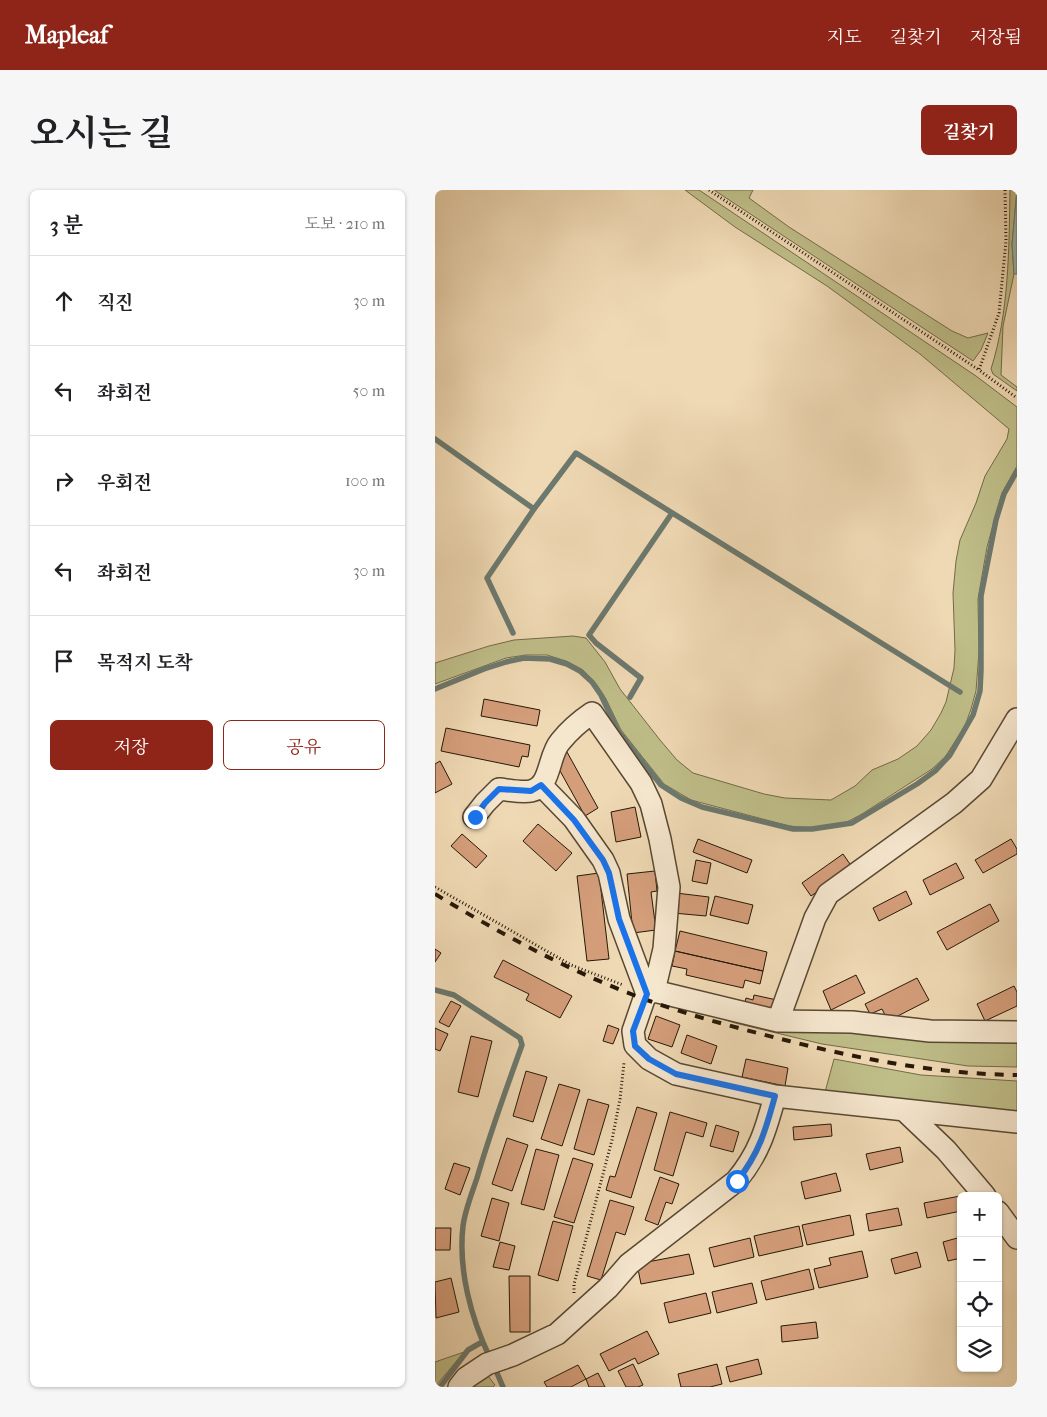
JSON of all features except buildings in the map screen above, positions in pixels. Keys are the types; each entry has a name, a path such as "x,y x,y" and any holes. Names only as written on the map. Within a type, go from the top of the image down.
{"street":[{"path":"475,817 485,803 499,789 531,791 541,785 545,779 553,752 559,743 592,713 641,783 651,804 669,887 664,949 650,992 633,1031 635,1046 649,1059 676,1074 775,1096 1017,1122"},
{"path":"778,1020 815,918 828,894 954,803 981,779 1017,719"},
{"path":"541,785 574,820 603,860 609,873 619,919 650,992"},
{"path":"650,992 778,1020 852,1022 930,1031 1017,1032"},
{"path":"459,1387 466,1378 487,1364 513,1355 557,1334 608,1288 629,1264 737,1181 748,1168 763,1138 775,1096"},
{"path":"905,1111 946,1150 982,1192"},
{"path":"1002,1217 1017,1238"}],"path":[{"path":"709,190 979,370 1017,398"},
{"path":"979,370 999,313 1006,241 1005,190"},
{"path":"435,888 571,965 650,992"},
{"path":"576,1316 574,1284 612,1140 627,1053 635,1046"}],"shaded area":[{"path":"685,190 699,190 976,376 1017,407 1017,466 1002,493 987,547 978,599 979,652 976,691 965,726 945,757 932,769 845,823 812,828 789,826 691,800 664,784 621,730 597,685 583,670 566,661 547,655 526,655 506,658 435,684 435,663 489,646 514,640 573,636 586,638 605,662 620,689 660,740 677,760 693,773 764,794 785,798 831,800 855,786 872,770 898,759 917,746 931,730 941,713 946,702 954,668 953,593 960,540 985,476 1007,439 1009,429 920,354 827,286 735,227"},
{"path":"714,190 753,190 749,198 789,227 952,331 968,338 988,333 981,350 973,361"},
{"path":"1010,190 1017,190 1012,244 1014,274 1003,326 1001,375 1017,387 1017,391 993,374 991,369 1005,303"},
{"path":"671,1003 1017,1036 1017,1067 968,1066 822,1044 735,1023"},
{"path":"834,1059 921,1075 1017,1081 1017,1119 825,1092"},
{"path":"464,1352 435,1387 435,1362"},
{"path":"488,1376 495,1385 493,1387 465,1387"}],"water":[{"path":"1017,190 1017,274 1014,274 1012,244"}],"waterway":[{"path":"435,439 534,509 576,453 960,692"},
{"path":"435,689 484,669 524,658 550,659 567,664 580,671 592,682 601,695 618,731 661,785 681,798 702,807 793,829 812,829 852,823 935,771 950,755 973,715 980,691 981,596 996,520 1004,494 1017,471"},
{"path":"513,633 487,578 534,509"},
{"path":"630,697 641,678 596,643 589,635 672,513"},
{"path":"435,990 454,995 520,1038 522,1045 487,1144 463,1226 462,1260 467,1294 477,1327 490,1358"},
{"path":"440,1387 468,1350 482,1342"},
{"path":"494,1366 503,1387"}],"railway":[{"path":"435,894 511,938 590,977 680,1011 789,1041 874,1060 959,1072 1017,1075"}],"route":[{"path":"475,817 485,803 499,789 531,791 541,785 574,820 603,860 609,873 619,919 647,994 633,1031 635,1046 649,1059 676,1074 775,1096 763,1138 748,1168 737,1181"}]}
